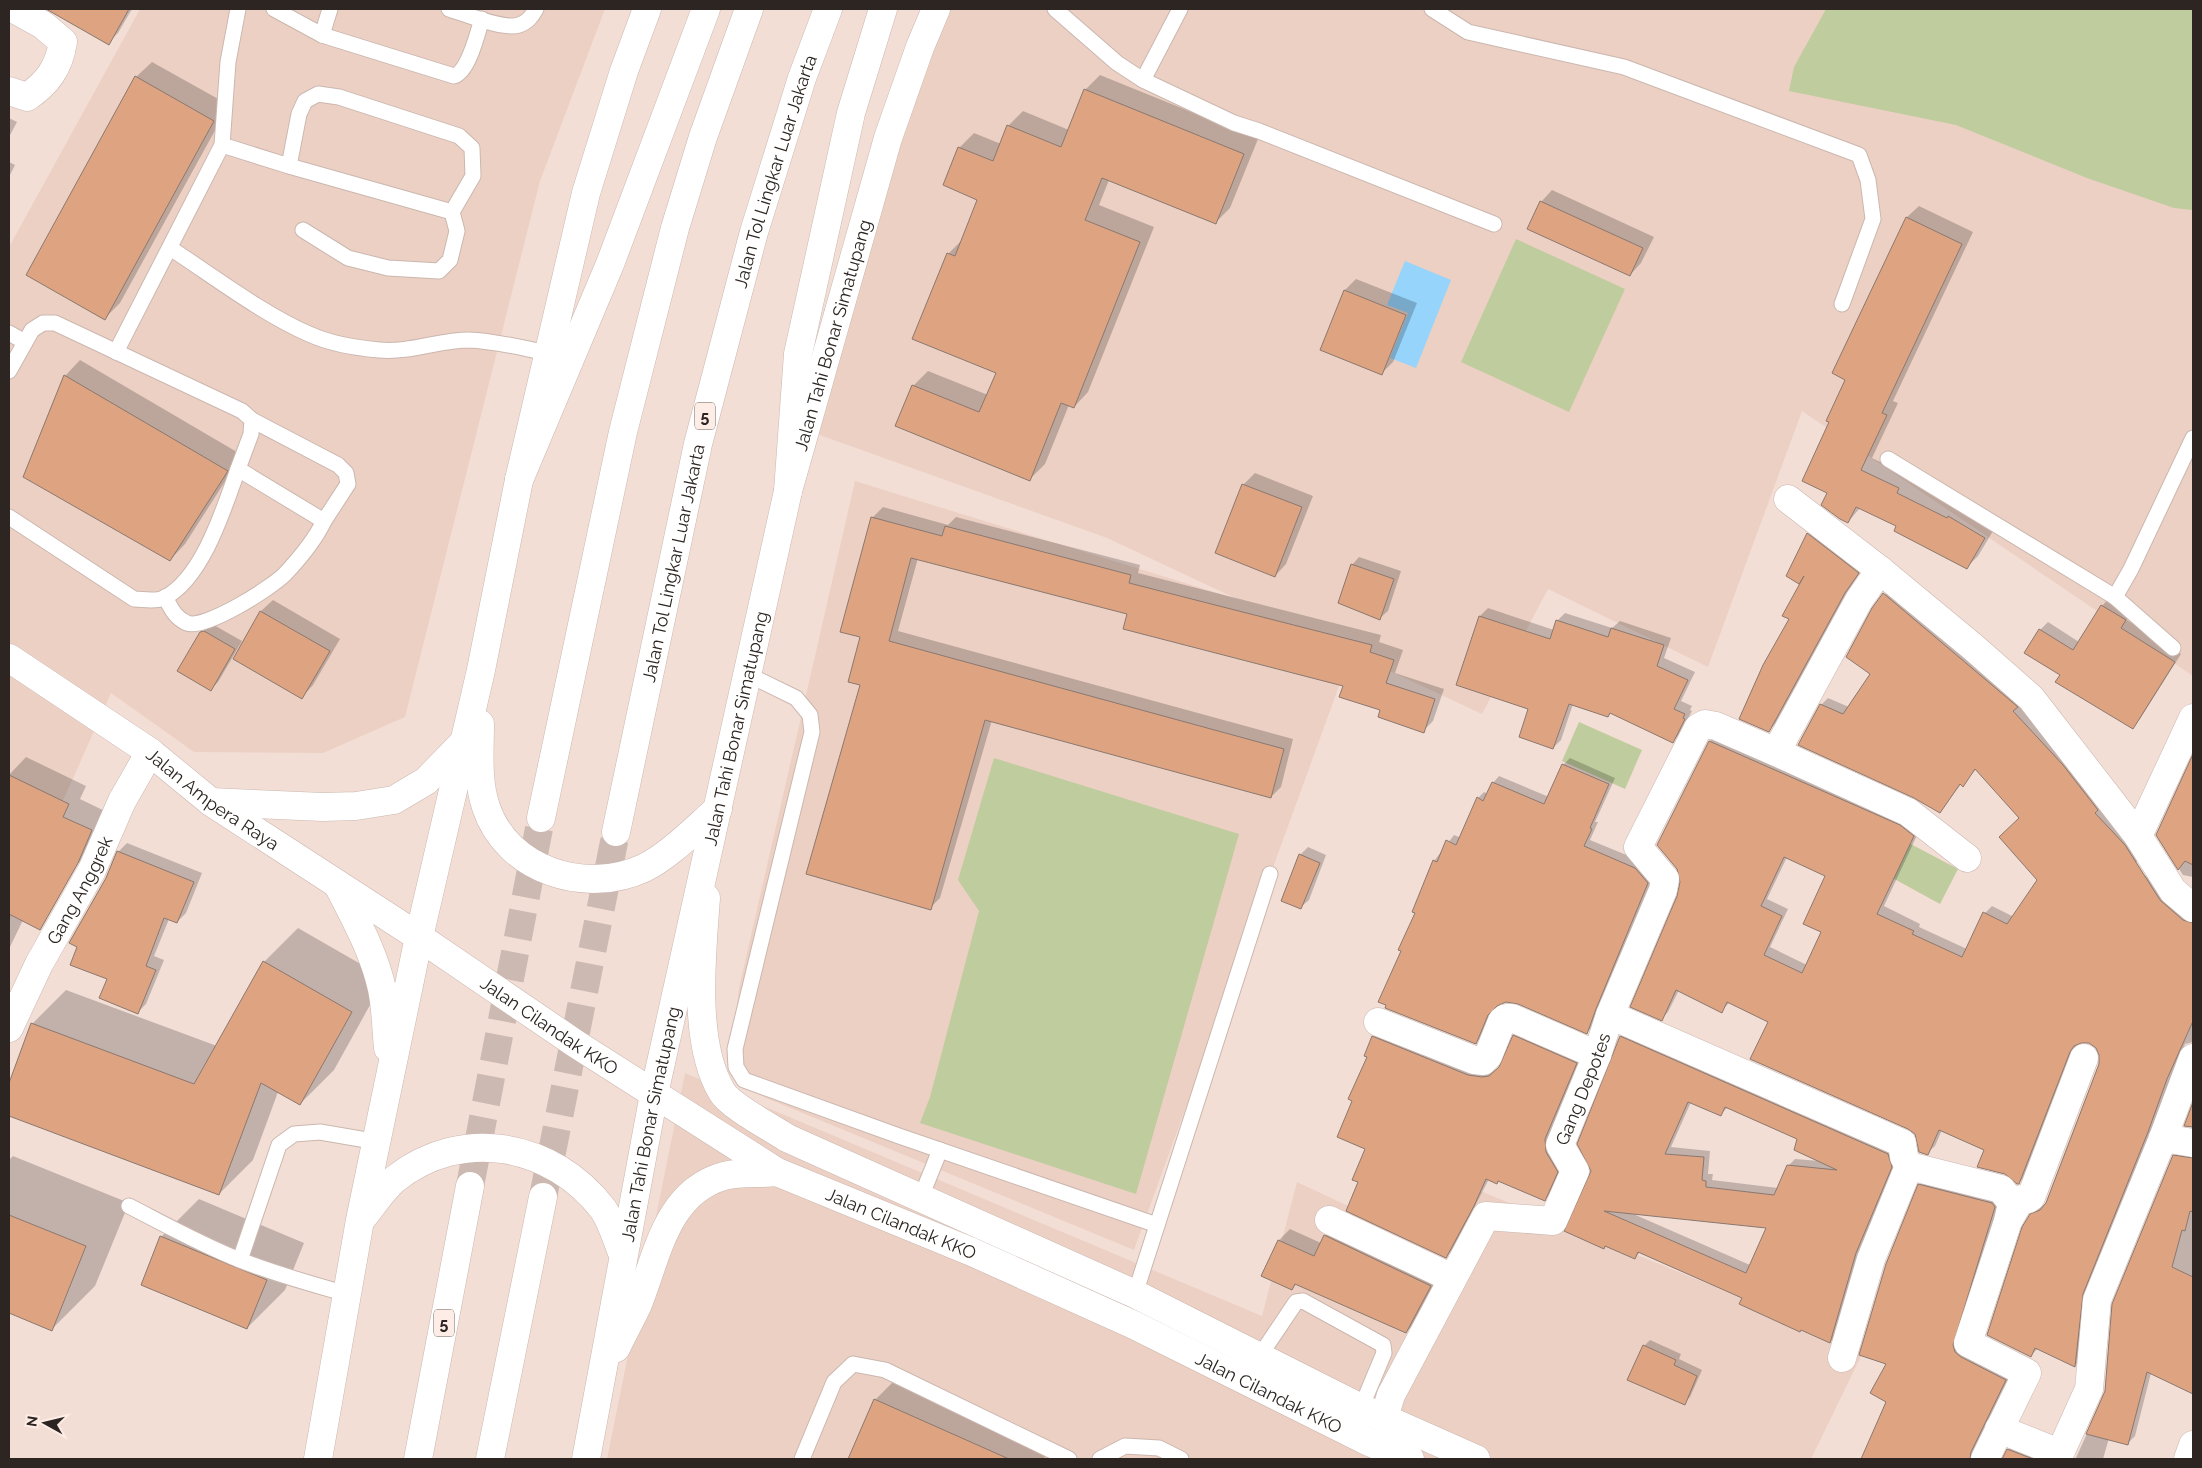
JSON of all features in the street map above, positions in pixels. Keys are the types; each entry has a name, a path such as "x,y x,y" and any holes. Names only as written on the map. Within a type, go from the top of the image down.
{"main road":[{"path":"9,91 27,97 42,88 60,59 63,42 43,25 14,9"},
{"path":"318,1459 360,1220 378,1142 419,937 481,670 519,480 586,193 624,71 647,9"},
{"path":"519,480 610,264 706,9"},
{"path":"541,818 623,432 678,219 703,137 748,9"},
{"name":"Jalan Tol Lingkar Luar Jakarta","path":"616,832 698,444 754,232 802,78 828,9"},
{"path":"788,491 798,354 851,113 883,9"},
{"name":"Jalan Tahi Bonar Simatupang","path":"586,1459 654,1094 788,491 888,138 920,47 936,9"},
{"path":"1788,499 1880,570 2031,698 2138,836 2173,891 2193,908"},
{"path":"1880,570 1859,600 1776,752 1908,812 1968,858"},
{"name":"Jalan Ampera Raya","path":"9,658 150,752 211,802 419,937"},
{"path":"481,670 479,772 486,807 497,830 521,857 540,868 560,876 605,879 644,868 680,842 718,809"},
{"path":"2138,836 2193,718"},
{"name":"Gang Depotes","path":"1373,1413 1390,1395 1486,1216 1553,1221 1575,1171 1560,1145 1597,1055 1610,1015 1664,890 1666,880 1638,847 1698,728 1705,724 1716,726 1776,752"},
{"path":"211,802 323,807 356,806 394,800 426,781 465,741"},
{"name":"Gang Anggrek","path":"9,1028 39,964 92,870 122,801 150,752"},
{"name":"Jalan Cilandak KKO","path":"708,854 701,971 702,1002 706,1051 722,1094 787,1138 1135,1294 1373,1413 1428,1450 1476,1459"},
{"path":"338,885 371,952 377,969 383,992 390,1079"},
{"name":"Jalan Cilandak KKO","path":"419,937 576,1044 777,1172 990,1260 1134,1325 1367,1441 1410,1459"},
{"path":"1610,1015 1902,1143 1904,1156 1909,1166 1871,1259 1842,1358"},
{"path":"1378,1022 1474,1060 1483,1061 1488,1056 1502,1021 1506,1018 1512,1018 1597,1055"},
{"path":"2008,1221 2020,1199 2028,1199 2030,1197 2084,1058"},
{"path":"1999,1429 2057,1452 2071,1455 2089,1389 2097,1300 2163,1138 2193,1058"},
{"path":"2163,1138 2193,1143"},
{"path":"360,1220 394,1180 435,1156 482,1146 529,1154 571,1176 604,1210 623,1255"},
{"path":"1909,1166 2001,1189 2012,1203 2008,1221 1968,1343 2027,1373 1984,1459"},
{"path":"602,1377 638,1303 662,1235 678,1207 702,1187 724,1176 777,1172"},
{"name":"5","path":"418,1459 470,1186"},
{"path":"490,1459 542,1197"},
{"path":"1329,1220 1452,1278"},
{"path":"1283,1400 1298,1376"},
{"path":"1367,1441 1373,1413"},
{"path":"2188,1459 2193,1445"}],"lane":[{"path":"116,352 222,145 228,62 238,9"},
{"path":"274,9 322,35 454,76 460,74 466,66 482,19"},
{"path":"322,35 330,9"},
{"path":"449,9 505,25 519,26 531,18 536,9"},
{"path":"1055,9 1117,62 1143,80 1234,123 1260,131 1494,224"},
{"path":"1143,80 1180,9"},
{"path":"1432,9 1468,32 1624,67 1860,155 1868,180 1873,219 1842,304"},
{"path":"289,166 299,114 304,101 318,94 339,97 459,136 472,148 473,176 452,212 457,231 450,260 439,272 388,268 348,258 303,230"},
{"path":"222,145 452,212"},
{"path":"170,248 276,316 310,334 345,345 381,350 409,350 468,340 498,343 548,353"},
{"path":"9,371 32,330 44,323 55,323 242,411 252,420 338,465 346,473 348,484 324,521 318,534 284,575 225,614 204,622 188,624 175,616 165,597"},
{"path":"9,333 25,342"},
{"path":"9,517 134,599 157,600 165,597 188,580 216,528 251,434 252,420"},
{"path":"2115,597 2131,569 2193,438"},
{"path":"1888,459 2115,597 2173,648"},
{"path":"238,469 324,521"},
{"path":"747,674 796,698 810,715 812,732 735,1049 736,1067 744,1080 1157,1225"},
{"path":"1135,1294 1270,874"},
{"path":"240,1260 279,1145 294,1134 320,1132 378,1142"},
{"path":"921,1197 940,1150"},
{"path":"129,1206 186,1236 240,1260 305,1283 347,1294"},
{"path":"1259,1357 1296,1302 1303,1301 1383,1345 1384,1353 1373,1413"},
{"path":"802,1459 834,1382 853,1364 885,1370 1069,1459"},
{"path":"1100,1459 1125,1446 1159,1448 1181,1459"}],"shaded area":[{"path":"140,9 605,9 540,181 405,717 323,753 194,752 111,693 9,922 9,247"},
{"path":"950,9 2193,9 2193,676 1802,411 1708,667 1548,589 1482,714 1351,653 1134,1250 759,1095 733,1041 739,988 855,481 1237,599 1107,538 814,433 864,182"},
{"path":"685,1073 1262,1316 1297,1182 1449,1253 1473,1188 1865,1348 1811,1459 607,1459"}],"green space":[{"path":"1826,9 2193,9 2193,210 2174,208 2087,178 1956,125 1789,91 1794,67"},
{"path":"1516,239 1625,289 1569,412 1461,362"},
{"path":"1579,722 1642,750 1625,789 1562,761"},
{"path":"994,758 1239,834 1136,1194 920,1123 930,1097 979,911 958,880"},
{"path":"1905,841 1958,869 1940,904 1887,875"}],"water":[{"path":"1405,261 1451,280 1416,368 1390,358 1408,313 1387,305"}],"building":[{"path":"46,9 129,9 109,45"},
{"path":"135,76 214,121 105,320 26,275"},
{"path":"1084,89 1244,154 1216,224 1102,178 1085,220 1140,242 1074,408 1061,403 1030,481 895,426 912,385 979,412 996,373 912,339 947,253 955,256 977,200 943,185 958,147 993,161 1007,125 1061,147"},
{"path":"1540,201 1643,248 1630,276 1527,229"},
{"path":"1906,217 1962,244 1882,413 1887,415 1861,470 1899,488 1897,493 1947,518 1948,516 1985,538 1967,569 1894,531 1896,526 1856,507 1848,523 1840,519 1821,505 1827,493 1802,481 1829,422 1826,421 1845,380 1832,373"},
{"path":"1344,290 1406,315 1382,375 1320,350"},
{"path":"64,375 228,471 170,561 23,477"},
{"path":"1242,484 1302,507 1275,577 1215,553"},
{"path":"871,517 942,536 945,526 1131,575 1129,583 1372,645 1370,652 1394,660 1386,683 1435,699 1424,733 1378,717 1380,710 1339,697 1343,686 1123,629 1127,614 911,558 889,641 1284,749 1271,798 985,720 931,910 806,874 860,685 848,682 860,637 840,632"},
{"path":"1807,533 1859,573 1845,593 1769,732 1739,719 1763,665 1789,619 1782,616 1804,576 1799,584 1786,576"},
{"path":"1351,564 1394,579 1380,620 1338,603"},
{"path":"1883,593 2018,707 2013,711 2063,765 2098,810 2095,813 2125,845 2160,900 2183,920 2193,923 2193,1021 2167,1079 2148,1132 2083,1294 2075,1367 2035,1348 2031,1357 1987,1335 2022,1227 2030,1214 2040,1210 2046,1203 2099,1064 2099,1055 2096,1048 2089,1043 2081,1043 2074,1046 2070,1052 2019,1184 2017,1184 2005,1174 1977,1167 1984,1150 1939,1130 1928,1155 1919,1152 1915,1134 1908,1129 1750,1059 1768,1022 1727,1002 1722,1013 1676,990 1662,1021 1630,1007 1677,896 1680,882 1677,869 1657,845 1709,741 1900,825 1914,836 1877,914 1914,931 1912,934 1962,957 1983,912 2007,924 2037,880 1999,837 2019,818 1975,769 1963,787 1960,784 1940,813 1914,798 1798,745 1820,704 1843,714 1870,674 1846,657 1872,608","holes":["1784,857 1825,876 1803,924 1821,932 1802,973 1764,955 1782,916 1761,906"]},
{"path":"2101,605 2126,620 2121,628 2175,662 2133,729 2055,682 2060,675 2024,653 2039,629 2073,650"},
{"path":"260,611 330,651 302,699 233,659"},
{"path":"1479,616 1550,639 1556,620 1608,637 1611,628 1664,645 1657,666 1688,680 1674,709 1685,714 1683,718 1685,719 1673,743 1610,713 1608,717 1569,704 1553,749 1519,737 1528,709 1456,685"},
{"path":"204,631 235,649 211,691 177,671 200,632"},
{"path":"2193,754 2193,865 2185,861 2178,870 2156,835"},
{"path":"1562,764 1609,784 1584,846 1635,868 1648,883 1587,1034 1518,1004 1506,1002 1497,1006 1488,1015 1476,1044 1385,1008 1386,1005 1378,1002 1401,951 1398,950 1415,913 1412,912 1433,860 1437,862 1446,840 1456,845 1477,797 1483,801 1492,782 1544,804"},
{"path":"9,775 69,804 63,817 92,830 78,863 40,930 9,914"},
{"path":"117,851 194,882 177,923 164,918 146,966 156,970 138,1014 99,998 107,979 70,965 77,947 69,943 106,878"},
{"path":"1299,854 1320,863 1301,909 1281,901"},
{"path":"263,961 352,1012 300,1105 261,1083 219,1195 9,1116 9,1083 31,1023 194,1084"},
{"path":"1513,1035 1577,1063 1545,1139 1546,1152 1558,1172 1545,1201 1498,1181 1497,1184 1486,1179 1446,1258 1346,1211 1358,1182 1352,1180 1365,1149 1337,1137 1352,1101 1348,1099 1367,1057 1364,1056 1372,1036 1468,1075 1482,1077 1489,1076 1499,1067"},
{"path":"1620,1036 1888,1154 1892,1167 1856,1253 1830,1343 1801,1330 1800,1332 1739,1304 1742,1298 1638,1252 1635,1259 1605,1246 1604,1249 1564,1231 1591,1171 1577,1144","holes":["1688,1102 1721,1116 1725,1107 1797,1139 1794,1150 1837,1170 1787,1165 1774,1195 1706,1187 1706,1181 1702,1180 1704,1157 1665,1154","1604,1211 1766,1228 1746,1273"]},
{"path":"2193,1102 2193,1127 2184,1126"},
{"path":"2173,1155 2193,1158 2193,1212 2190,1211 2185,1231 2182,1230 2172,1267 2193,1277 2193,1394 2147,1372 2128,1445 2086,1434 2105,1391 2112,1304"},
{"path":"1918,1184 1992,1203 1995,1207 1953,1345 1955,1352 1961,1357 2006,1380 1971,1452 1970,1459 1861,1459 1886,1402 1870,1393 1886,1364 1859,1355 1886,1264"},
{"path":"9,1215 86,1246 52,1331 9,1313"},
{"path":"1324,1235 1431,1286 1406,1333 1295,1284 1292,1290 1261,1276 1278,1240 1314,1256"},
{"path":"160,1236 267,1280 247,1329 141,1285"},
{"path":"1643,1345 1676,1360 1674,1365 1697,1376 1685,1405 1627,1380"},
{"path":"874,1399 1009,1459 848,1459"},
{"path":"2007,1449 2033,1459 2002,1459"}],"tunnel":[{"path":"470,1186 541,818"},
{"path":"543,1197 616,832"}]}
